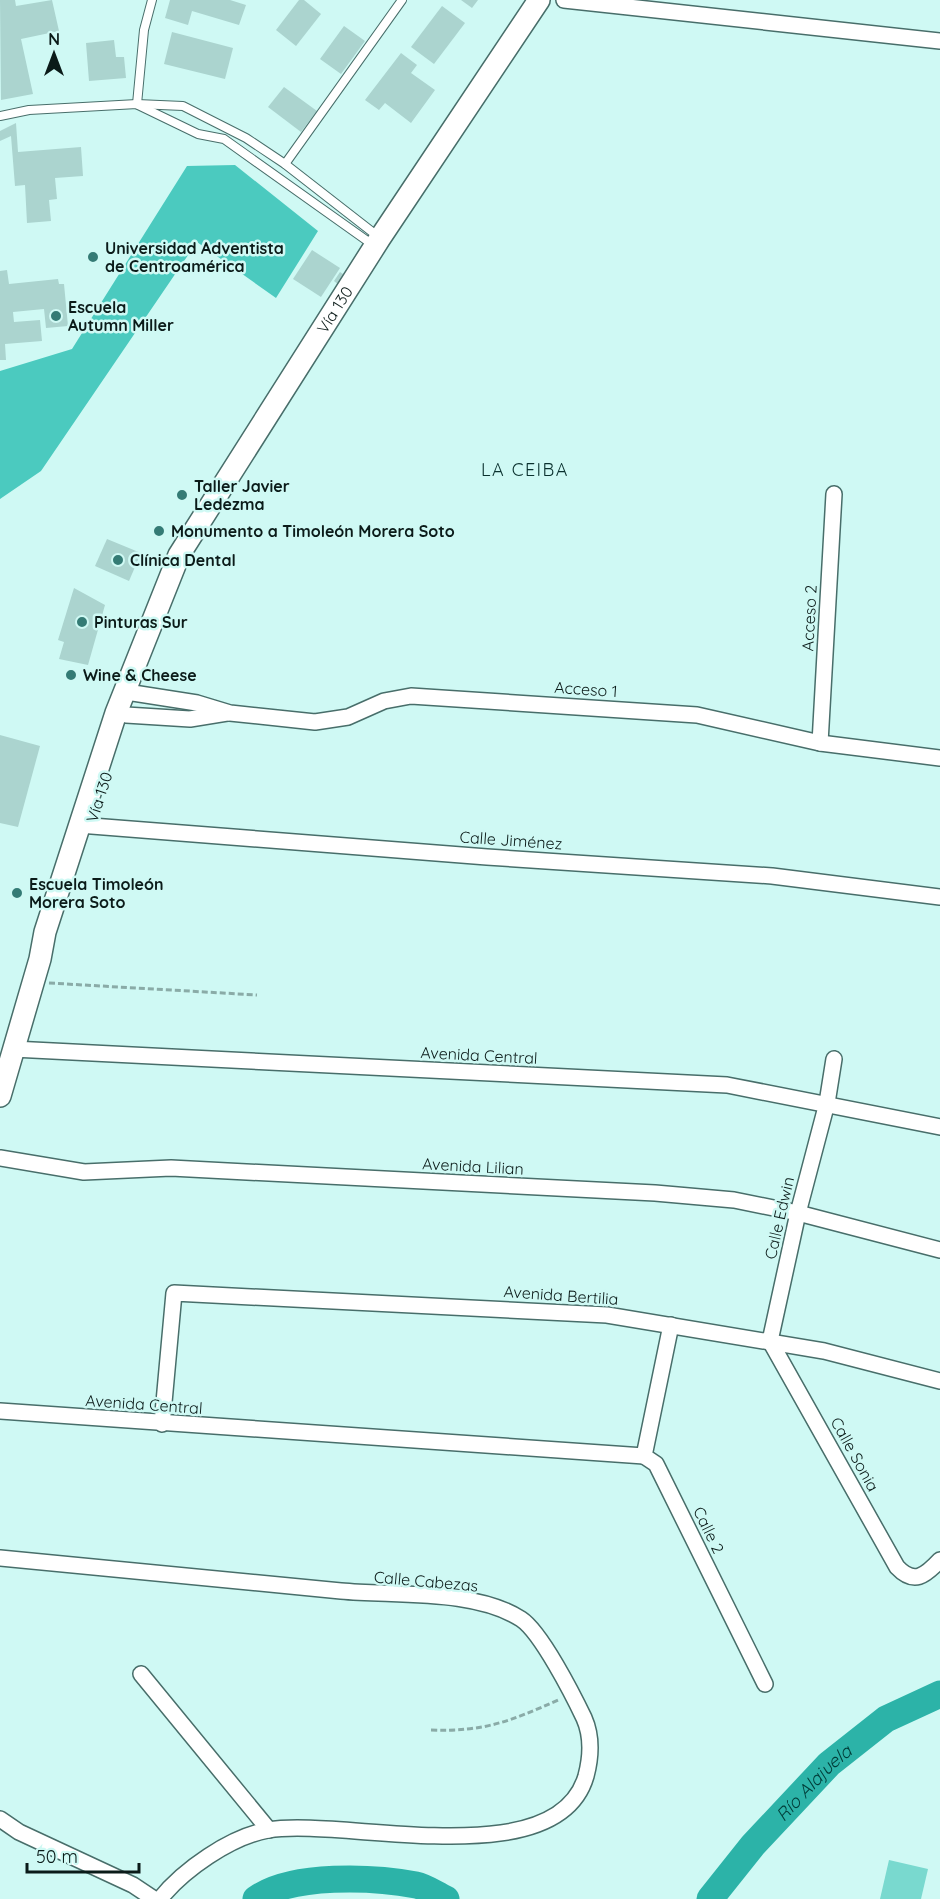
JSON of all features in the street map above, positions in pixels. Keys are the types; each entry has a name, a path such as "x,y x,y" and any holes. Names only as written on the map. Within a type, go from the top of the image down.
{"main road":[{"name":"Vía 130","path":"0,1096 32,981 40,959 58,934 116,712 179,555 378,242 540,0"},
{"name":"Vía 130","path":"85,826 126,715 150,632"}],"street":[{"path":"564,0 940,41"},
{"name":"Acceso 2","path":"820,743 834,494"},
{"name":"Acceso 1","path":"133,693 197,703 230,713 315,722 348,717 384,701 411,696 697,714 820,743 940,758"},
{"name":"Acceso 1","path":"126,715 190,720 230,713"},
{"name":"Calle Jiménez","path":"85,826 772,876 940,897"},
{"name":"Avenida Central","path":"13,1049 728,1085 940,1127"},
{"name":"Calle Edwin","path":"770,1341 798,1213 827,1103 834,1059"},
{"name":"Avenida Lilian","path":"0,1158 84,1172 171,1168 655,1193 734,1200 798,1213 940,1250"},
{"name":"Avenida Bertilia","path":"162,1424 174,1293 607,1315 824,1351 940,1381"},
{"path":"644,1456 671,1324"},
{"name":"Calle Sonia","path":"770,1341 897,1567 905,1576 914,1579 922,1577 940,1560"},
{"name":"Avenida Central","path":"0,1411 644,1456"},
{"name":"Calle 2","path":"644,1456 656,1464 765,1684"},
{"name":"Calle Cabezas","path":"0,1558 369,1593 457,1599 508,1611 524,1621 537,1635 571,1695 589,1733 589,1766 583,1785 571,1803 555,1817 506,1832 480,1836 447,1837 320,1829 269,1830 249,1836 211,1855 183,1874 160,1899"},
{"path":"141,1674 269,1830"},
{"path":"0,1819 19,1832 133,1886 154,1899"}],"lane":[{"path":"137,104 144,30 152,0"},
{"path":"285,164 402,0"},
{"path":"137,104 198,134 224,139 378,242"},
{"path":"0,116 29,110 137,104 183,106 246,138 285,164 378,242"}],"path":[{"path":"32,981 258,995"},
{"path":"431,1730 457,1731 498,1725 571,1695"}],"shaded area":[{"path":"235,165 318,231 276,298 197,242 41,471 0,499 0,371 72,349 187,166"},
{"path":"889,1860 928,1869 921,1899 880,1899"}],"building":[{"path":"0,0 15,0 16,6 52,0 59,31 21,39 33,94 1,100"},
{"path":"170,0 230,0 246,5 239,25 192,11 188,25 165,18"},
{"path":"299,0 304,0 321,14 296,46 276,30"},
{"path":"461,0 478,0 472,8"},
{"path":"442,6 465,23 434,64 411,47"},
{"path":"344,26 365,41 341,74 320,59"},
{"path":"172,32 233,48 225,79 164,64"},
{"path":"114,40 116,57 124,57 126,78 89,81 86,43"},
{"path":"401,53 417,65 411,73 435,90 411,123 385,103 379,110 365,100"},
{"path":"284,87 317,111 301,132 268,107"},
{"path":"16,123 18,152 81,147 83,176 55,178 57,199 49,200 51,221 27,223 25,185 15,186 11,136 0,141 0,131"},
{"path":"312,250 340,268 321,297 293,279"},
{"name":"Escuela Autumn Miller","path":"7,270 9,284 58,279 59,284 64,284 68,326 46,328 44,309 13,312 14,322 40,320 42,341 5,344 6,360 0,360 0,271"},
{"path":"340,272 346,276 340,286 334,281"},
{"name":"Clínica Dental","path":"107,539 141,553 129,581 95,566"},
{"name":"Pinturas Sur","path":"74,588 105,605 88,665 59,659 64,642 58,640"},
{"path":"0,735 40,746 18,827 0,823"}],"waterway":[{"name":"Río Alajuela","path":"710,1899 753,1845 829,1764 886,1719 940,1694"},
{"name":"Río Alajuela","path":"256,1899 290,1885 334,1879 378,1880 416,1885 446,1899"}],"place":[{"name":"Universidad Adventista de Centroamérica","path":"93,257"},
{"name":"Escuela Autumn Miller","path":"56,316"},
{"name":"Taller Javier Ledezma","path":"182,495"},
{"name":"Monumento a Timoleón Morera Soto","path":"159,531"},
{"name":"Clínica Dental","path":"118,560"},
{"name":"Pinturas Sur","path":"82,622"},
{"name":"Wine & Cheese","path":"71,675"},
{"name":"Escuela Timoleón Morera Soto","path":"17,893"}],"district":[{"name":"LA CEIBA","path":"525,469"}]}
